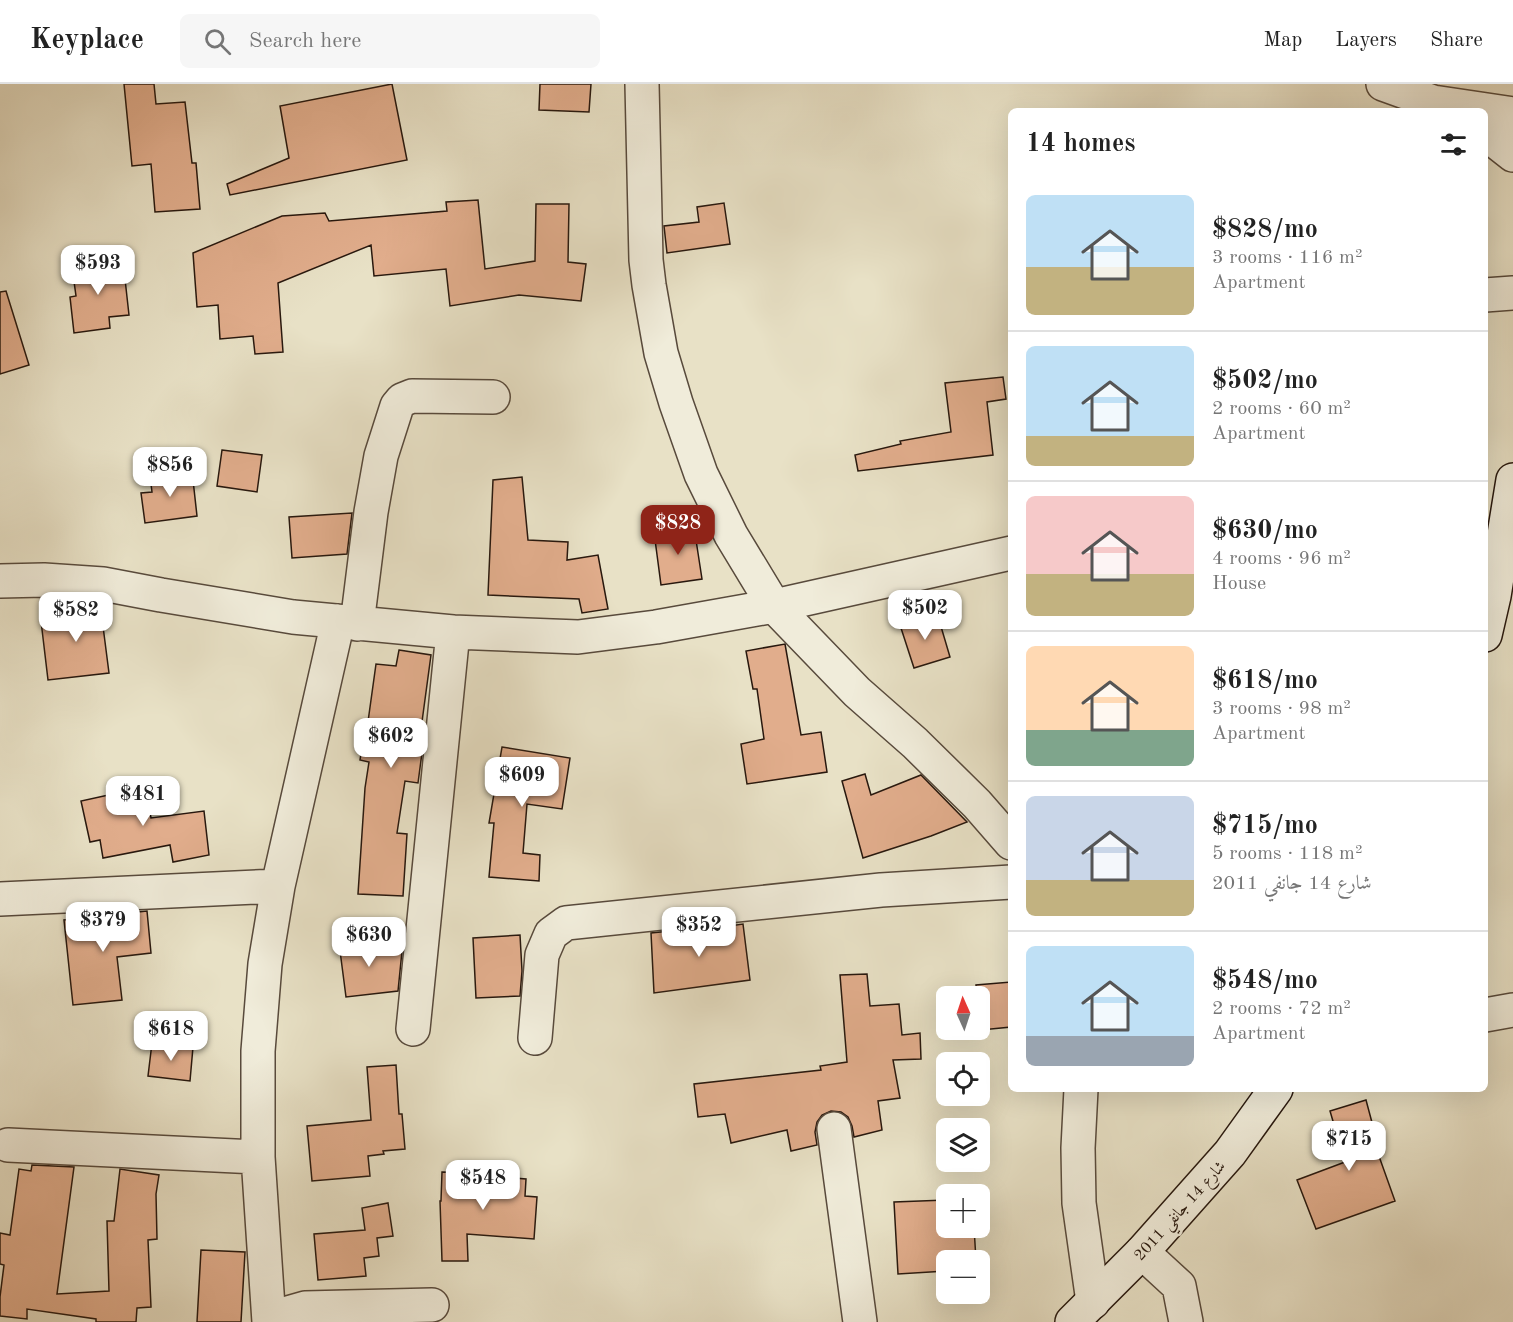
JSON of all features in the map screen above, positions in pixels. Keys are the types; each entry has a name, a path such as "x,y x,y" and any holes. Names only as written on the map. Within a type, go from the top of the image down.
{"street":[{"path":"642,84 646,260 649,285 661,353 701,474 731,535 774,606 857,692 954,781 1008,840"},
{"path":"1383,84 1442,106 1460,108"},
{"path":"1488,111 1513,114"},
{"path":"1513,123 1509,140 1513,153"},
{"path":"1488,135 1513,153"},
{"path":"1488,295 1513,293"},
{"path":"269,1322 258,1157 258,1051 264,975 278,886 347,622 381,456 397,406 402,400 412,396 493,397"},
{"path":"1488,622 1513,480"},
{"path":"0,581 44,580 103,584 293,618 453,632 578,637 656,627 774,606 1008,554"},
{"path":"413,1029 453,632"},
{"path":"535,1038 542,955 551,934 566,923 881,890 1008,882"},
{"path":"0,899 278,886"},
{"path":"1488,1014 1513,1010"},
{"path":"1081,1092 1078,1148 1082,1312"},
{"name":"شارع 14 جانفي 2011","path":"1082,1312 1142,1252 1230,1153 1274,1092"},
{"path":"834,1129 860,1322"},
{"path":"8,1145 258,1157"},
{"path":"1142,1252 1179,1286 1186,1322"},
{"path":"276,1322 284,1314 305,1308 432,1305"}],"building":[{"path":"124,84 154,84 156,104 185,102 192,163 196,163 200,209 155,212 151,164 132,166"},
{"path":"392,84 407,160 230,195 227,184 289,158 280,106"},
{"path":"540,84 591,84 589,112 539,110"},
{"path":"478,200 485,269 535,261 536,204 569,204 568,262 586,264 581,301 519,295 450,306 446,269 374,276 371,245 278,283 283,352 255,354 253,336 220,339 218,305 197,307 193,253 282,216 325,213 329,221 447,211 446,202"},
{"path":"724,203 730,244 667,253 664,226 699,222 697,207"},
{"path":"123,261 129,315 109,317 110,328 74,333 70,297 76,296 72,267"},
{"path":"6,291 29,365 0,374 0,292"},
{"path":"1003,377 1006,399 987,402 993,455 858,471 855,455 901,444 900,441 951,432 945,383"},
{"path":"222,450 262,455 257,492 217,486"},
{"path":"192,471 197,516 145,523 141,493 152,492 150,476"},
{"path":"522,477 528,540 568,542 567,560 598,555 608,609 582,613 579,599 488,595 493,480"},
{"path":"352,513 347,554 292,558 289,517"},
{"path":"694,527 702,579 661,585 654,532"},
{"path":"100,603 109,673 48,680 41,621 66,618 65,607"},
{"path":"937,613 950,657 914,668 900,625"},
{"path":"785,644 801,735 821,732 827,772 747,784 741,744 764,739 757,689 753,689 746,651"},
{"path":"399,650 431,655 419,744 423,745 418,783 405,781 397,833 407,834 403,896 358,894 365,788 369,762 360,760 364,736 366,736 376,664 396,666"},
{"path":"502,747 570,758 562,809 527,804 523,853 540,855 539,881 489,877 494,823 489,823"},
{"path":"865,774 871,795 921,775 967,822 863,858 842,781"},
{"path":"145,787 151,818 204,811 209,855 173,862 170,845 103,858 100,840 90,842 81,801"},
{"path":"147,911 151,953 117,957 122,1000 73,1005 64,920"},
{"path":"743,924 750,980 654,993 651,933 680,930 680,933"},
{"path":"520,935 522,971 520,996 476,998 473,938"},
{"path":"378,938 380,954 402,951 398,991 346,997 339,943"},
{"path":"867,974 870,1006 899,1004 902,1035 920,1033 921,1059 893,1060 900,1098 878,1101 882,1130 854,1137 848,1117 841,1112 831,1111 822,1115 817,1122 815,1132 817,1145 791,1151 787,1130 731,1143 725,1114 698,1117 694,1084 821,1070 820,1066 847,1062 840,975"},
{"path":"1008,982 1008,1027 990,1029 990,986 976,986"},
{"path":"152,1043 193,1047 190,1081 148,1076"},
{"path":"396,1065 399,1114 402,1114 405,1149 383,1151 384,1154 368,1156 370,1176 312,1181 307,1126 371,1120 367,1067"},
{"path":"1366,1100 1374,1130 1370,1131 1395,1201 1316,1229 1297,1180 1345,1162 1330,1111"},
{"path":"32,1165 74,1167 57,1294 109,1291 107,1221 114,1221 120,1169 159,1175 156,1194 157,1239 148,1240 151,1307 137,1308 136,1322 96,1322 96,1319 27,1309 27,1319 0,1316 4,1265 0,1264 0,1233 10,1235 19,1169 31,1171"},
{"path":"442,1172 526,1179 525,1196 537,1197 534,1239 467,1234 468,1261 442,1261 440,1201"},
{"path":"936,1200 936,1238 975,1238 975,1250 936,1250 936,1272 898,1274 894,1202"},
{"path":"388,1203 393,1236 377,1238 379,1256 364,1258 366,1276 318,1280 314,1234 365,1230 362,1208"},
{"path":"201,1250 245,1252 241,1322 197,1322"}]}
